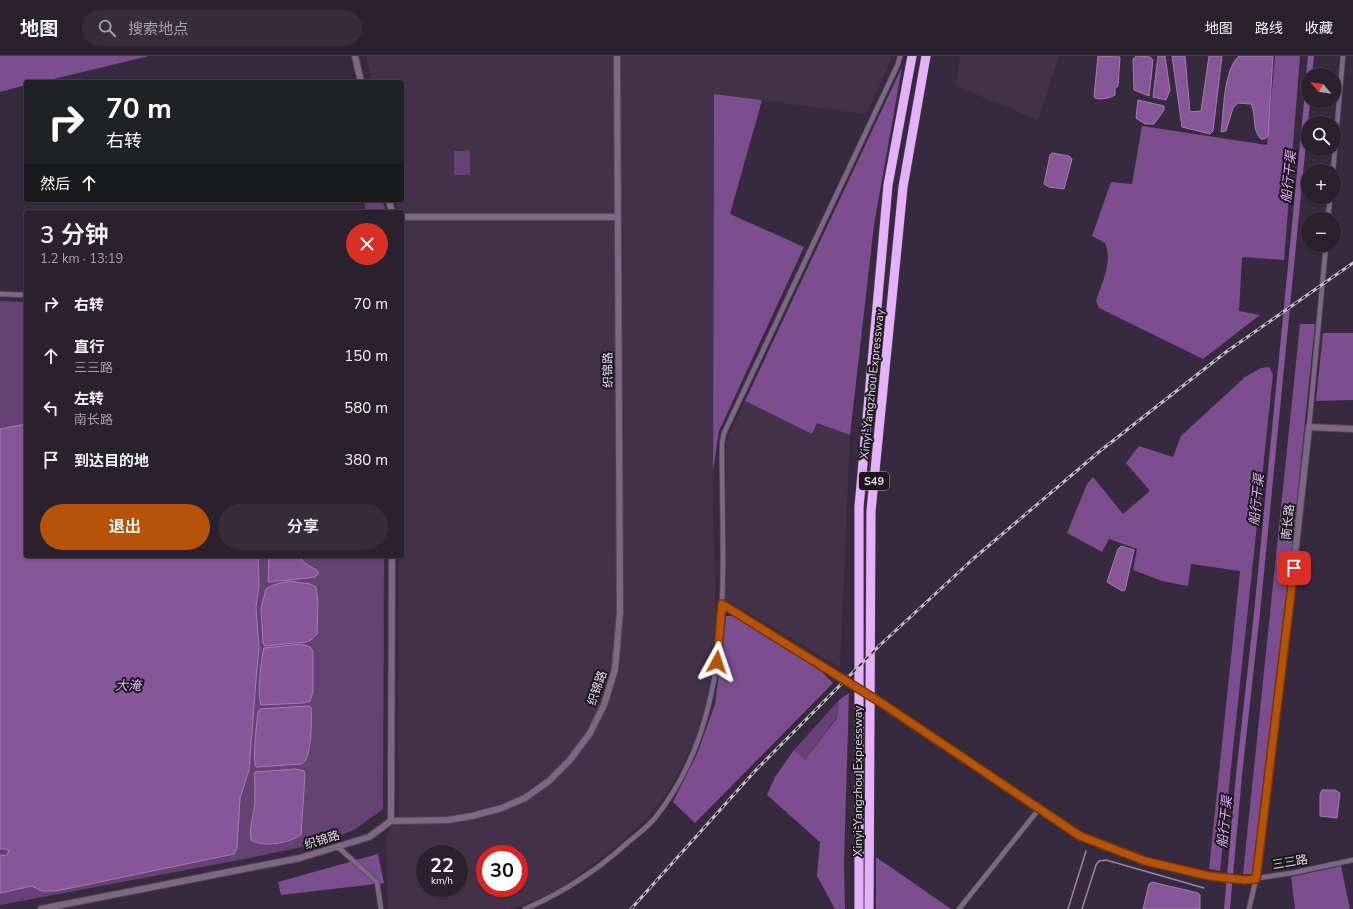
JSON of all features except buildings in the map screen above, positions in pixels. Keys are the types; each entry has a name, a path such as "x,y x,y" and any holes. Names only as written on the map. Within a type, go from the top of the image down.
{"highway":[{"name":"Xinyi-Yangzhou Expressway","path":"859,909 859,506 888,185 912,56"},
{"name":"Xinyi-Yangzhou Expressway","path":"869,909 871,511 904,187 926,56"}],"street":[{"path":"355,56 361,80"},
{"name":"织锦路","path":"41,909 300,858 369,837 391,821 417,822 464,818 502,808 525,798 549,781 570,760 590,733 604,705 615,669 620,612 617,56"},
{"path":"525,909 552,897 576,883 617,852 653,820 677,785 696,745 710,702 717,662 722,604 722,449 724,434 888,85 900,56"},
{"path":"1333,164 1343,56"},
{"path":"404,217 617,217"},
{"path":"1325,252 1308,427 1353,429"},
{"path":"0,294 24,294"},
{"name":"南长路","path":"1256,879 1297,537 1308,427"},
{"path":"391,821 392,558"},
{"name":"三三路","path":"722,604 892,710 1080,836 1138,858 1219,877 1245,880 1353,860"},
{"path":"959,909 1039,809"},
{"path":"338,847 377,882 381,909"},
{"path":"1249,909 1256,879"}],"shaded area":[{"path":"0,56 149,56 49,80 24,80 24,86 0,92"},
{"path":"366,56 891,56 889,65 866,114 714,94 713,513 716,612 713,659 706,706 696,737 684,763 665,796 645,820 619,844 568,883 539,899 509,909 388,909 386,838 398,813 398,558 404,558 404,210 398,210 396,202 404,202 404,80 372,80"},
{"path":"960,56 1059,56 1038,120 956,86"},
{"path":"1275,56 1300,56 1284,260 1242,257 1239,311 1260,315 1203,359 1099,308 1096,301 1106,272 1108,257 1105,243 1092,236 1111,182 1132,184 1142,126 1267,145"},
{"path":"902,67 874,225 850,435 817,423 812,434 745,401"},
{"path":"714,94 762,100 730,214 804,247 719,431 713,471"},
{"path":"454,151 470,151 470,175 454,175"},
{"path":"365,202 383,202 385,210 365,210"},
{"name":"大淹","path":"0,301 24,302 24,558 384,558 383,809 354,830 321,843 0,905"},
{"path":"1300,324 1315,324 1293,538 1253,874 1243,874"},
{"path":"1323,333 1353,333 1353,400 1316,401"},
{"path":"1269,367 1273,374 1220,871 1209,869 1240,571 1191,564 1188,586 1162,581 1133,570 1137,549 1109,539 1102,552 1067,533 1087,484 1093,477 1123,514 1150,491 1126,463 1139,446 1173,457 1181,436 1245,377 1261,368"},
{"path":"745,401 812,434 817,423 850,435 840,667 725,599 726,442"},
{"path":"726,616 733,616 821,671 833,683 695,823 673,802 697,754 715,704"},
{"path":"849,693 844,863 845,909 835,909 817,876 820,842 767,795 775,777 794,750 805,760 837,718 839,700"},
{"path":"839,700 837,717 805,760 794,750"},
{"path":"378,854 384,883 281,895 278,882"},
{"path":"876,857 951,909 876,909"},
{"path":"1341,866 1350,909 1295,909 1291,877"}],"water":[{"path":"1098,56 1120,57 1118,86 1115,88 1115,95 1104,99 1094,97"},
{"path":"1136,56 1150,57 1153,60 1149,96 1134,90 1133,59"},
{"path":"1158,56 1165,56 1170,90 1166,100 1153,97"},
{"path":"1172,56 1185,56 1190,112 1201,111 1209,56 1222,56 1213,131 1210,134 1182,127"},
{"path":"1239,56 1273,56 1268,136 1265,139 1261,139 1256,131 1254,113 1251,104 1238,103 1233,108 1226,131 1221,132 1227,81 1234,62"},
{"path":"1138,100 1164,106 1164,110 1154,124 1145,124 1136,118"},
{"path":"1052,153 1069,156 1072,159 1064,189 1049,187 1044,184 1050,155"},
{"name":"大淹","path":"24,424 24,558 258,558 259,586 256,607 259,648 249,770 240,798 237,848 234,854 56,891 42,891 32,886 0,893 0,855 6,856 9,851 7,849 0,849 0,429"},
{"path":"1121,546 1134,550 1125,590 1122,591 1107,582 1118,549"},
{"path":"269,558 300,558 307,565 319,573 315,577 268,582"},
{"path":"289,581 310,584 316,587 318,602 317,634 311,640 306,642 265,646 263,643 261,608 266,589 273,585"},
{"path":"302,644 310,647 313,651 313,692 310,701 304,703 261,705 259,686 264,648"},
{"path":"311,707 311,729 310,747 305,761 302,764 256,767 254,757 255,741 258,712 260,709"},
{"path":"295,769 304,771 305,775 301,835 276,844 262,844 251,840 250,837 255,801 255,772"},
{"path":"1322,790 1335,790 1340,793 1337,818 1320,816 1320,795"},
{"path":"1152,882 1198,893 1200,895 1200,909 1143,909 1149,884"}],"waterway":[{"name":"船行干渠","path":"1310,68 1311,56"},
{"name":"船行干渠","path":"1227,909 1239,775 1257,613 1306,108"},
{"path":"1068,909 1086,851"},
{"path":"1082,909 1096,865 1099,861 1106,860 1204,888"}],"railway":[{"path":"631,909 755,771 880,645 973,559 1100,451 1226,352 1353,263"}],"route":[{"path":"717,662 722,604 880,702 1080,836 1145,861 1209,876 1245,880 1256,879 1294,568"}]}
